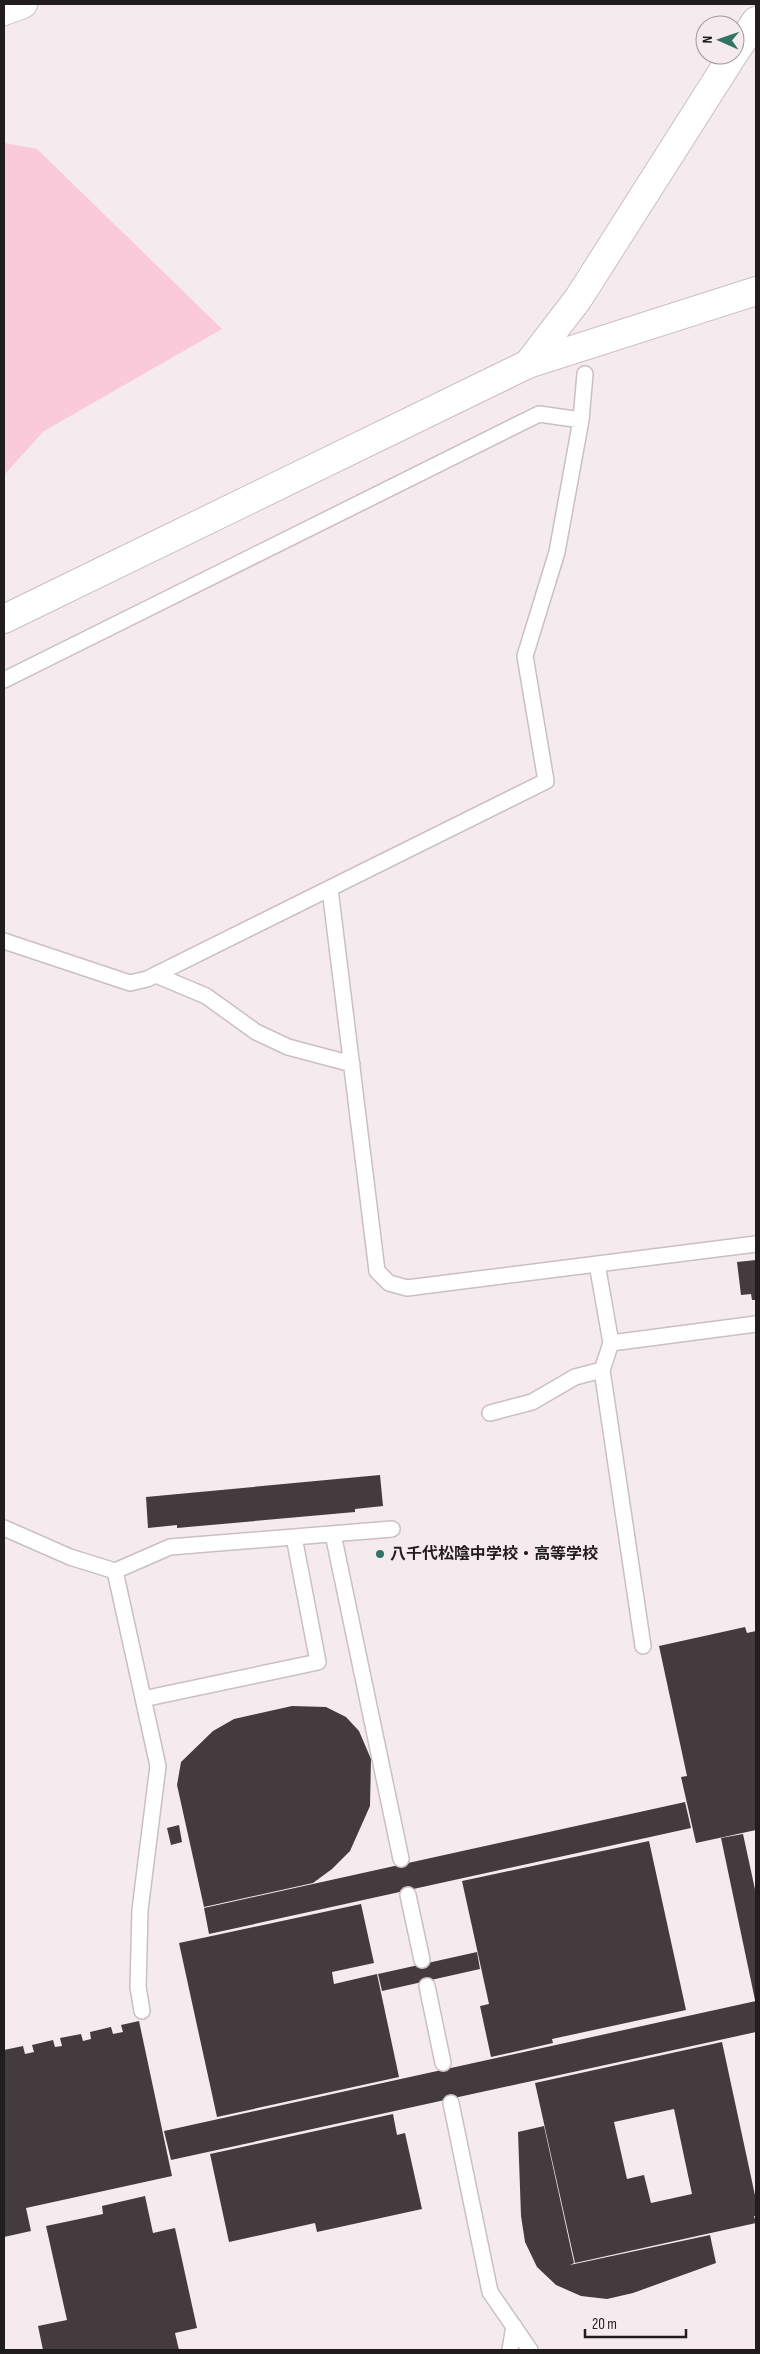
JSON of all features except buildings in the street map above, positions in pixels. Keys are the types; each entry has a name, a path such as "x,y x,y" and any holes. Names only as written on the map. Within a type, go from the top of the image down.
{"street":[{"path":"4,11 23,4"},
{"path":"745,37 756,21"},
{"path":"528,364 578,299 727,65"},
{"path":"4,620 528,364 756,291"}],"lane":[{"path":"4,941 130,983 147,980 546,781 525,656 557,552 581,420 585,374"},
{"path":"4,680 539,414 581,420"},
{"path":"330,888 377,1271 389,1283 408,1288 756,1244"},
{"path":"156,975 206,996 256,1032 288,1047 352,1064"},
{"path":"597,1264 611,1343 602,1370 643,1646"},
{"path":"611,1343 756,1324"},
{"path":"490,1413 532,1402 575,1377 602,1370"},
{"path":"4,1528 70,1557 115,1570 170,1547 392,1528"},
{"path":"333,1534 401,1859"},
{"path":"143,1699 318,1662 294,1537"},
{"path":"115,1570 158,1766 140,1910 138,1987 142,2010"},
{"path":"408,1895 422,1960"},
{"path":"427,1986 443,2063"},
{"path":"451,2103 490,2292 530,2350"},
{"path":"510,2350 514,2326"}],"shaded area":[{"path":"4,143 37,149 222,329 44,431 4,475"}],"place":[{"name":"八千代松陰中学校・高等学校","path":"380,1554"}]}
